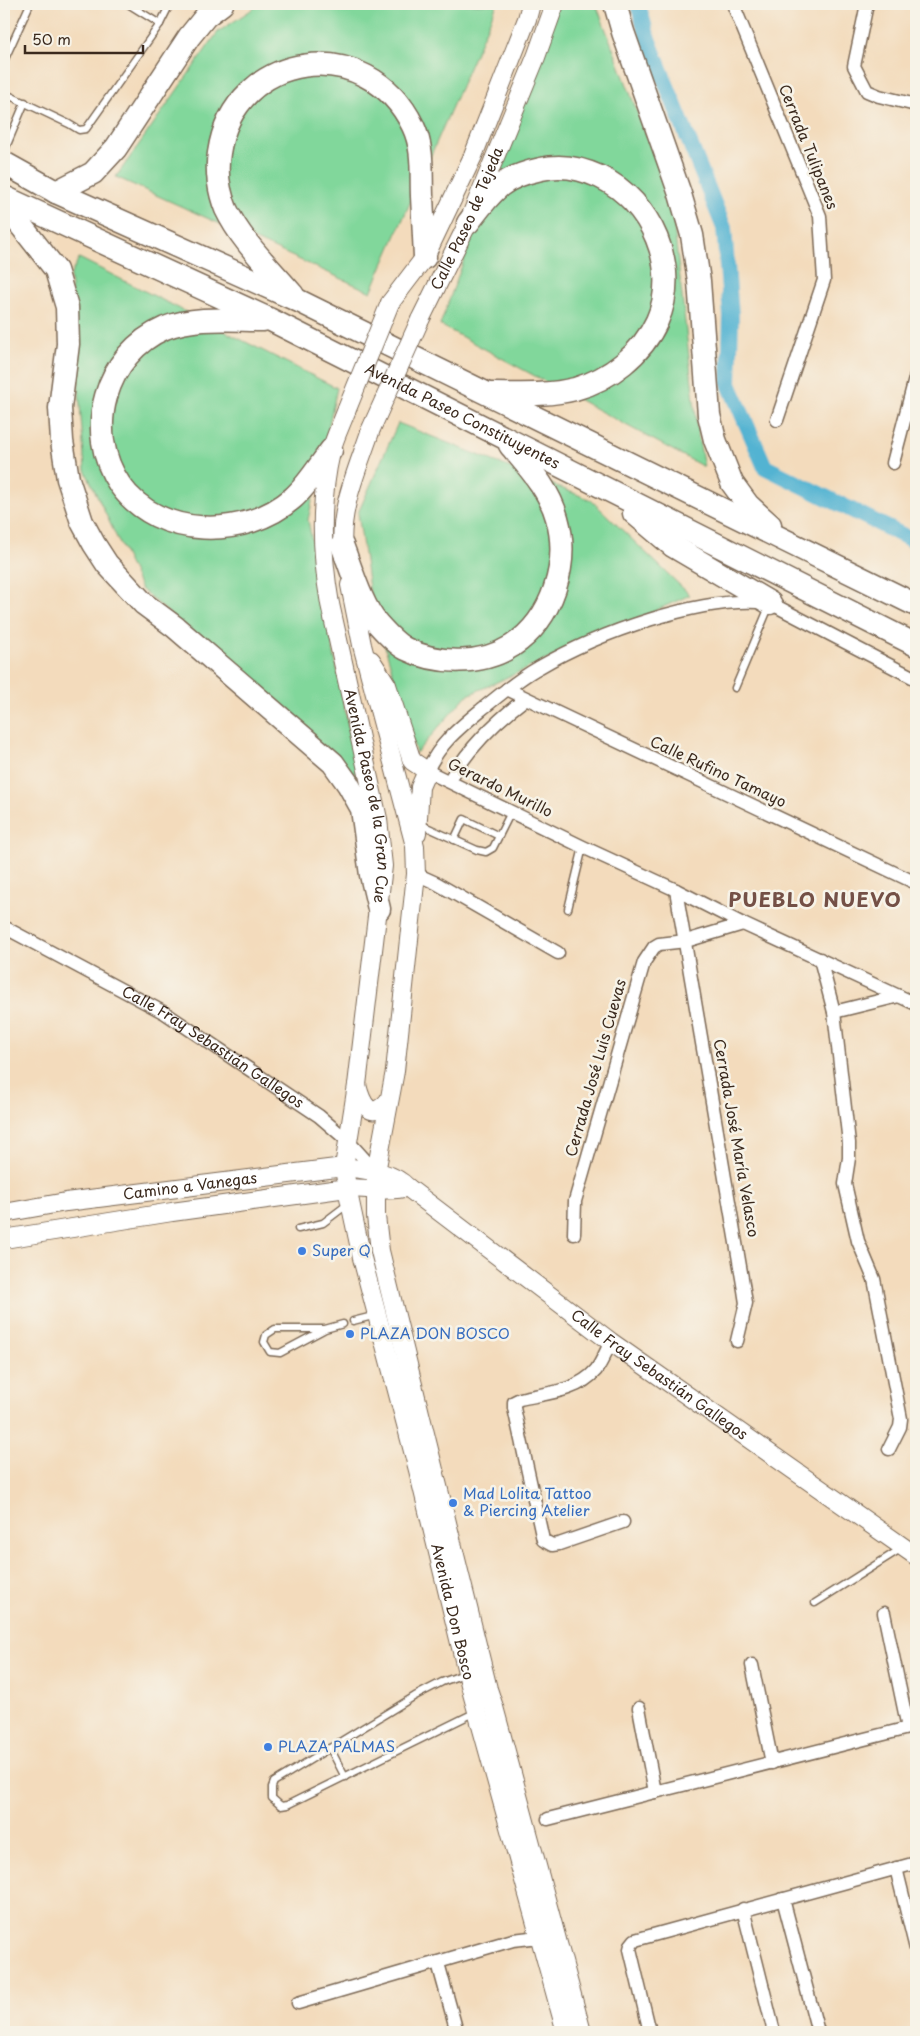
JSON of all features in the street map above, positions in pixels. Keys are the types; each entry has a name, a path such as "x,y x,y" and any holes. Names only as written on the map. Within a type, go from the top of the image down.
{"highway":[{"path":"56,192 93,173 116,148 189,37 206,16 222,4"},
{"path":"615,4 680,194 692,235 699,281 710,415 715,440 732,483 748,505 787,541"},
{"path":"299,301 255,252 233,222 226,208 218,177 220,145 231,116 250,92 274,75 288,69 316,64 331,64 346,68 375,81 398,102 413,128 421,154 425,257"},
{"name":"Avenida Paseo Constituyentes","path":"4,163 56,192 299,301 916,605"},
{"path":"468,223 487,198 501,185 514,178 528,171 545,168 558,166 575,168 606,180 632,200 651,226 658,241 664,272 664,288 658,320 639,349 613,372 588,384 561,392 489,394"},
{"name":"Avenida Paseo Constituyentes","path":"4,197 269,320 916,645"},
{"path":"4,204 56,270 67,307 68,344 60,408 62,442 68,479 82,522 107,564 144,604 175,627 333,763 362,809 371,875 379,910"},
{"path":"269,320 192,321 164,329 139,344 112,378 103,405 102,432 106,453 113,473 129,496 157,515 188,526 222,528 253,521 281,507 305,486 331,450"},
{"path":"342,545 368,609 376,623 405,648 435,659 459,660 482,658 512,646 525,635 546,609 558,578 562,546 557,518 546,490 503,437"},
{"path":"609,491 673,546 770,603"}],"main road":[{"name":"Calle Paseo de Tejeda","path":"347,409 390,303 425,257 473,156 524,28 531,4"},
{"name":"Calle Paseo de Tejeda","path":"371,428 420,320 468,223 536,57 555,4"},
{"name":"Avenida Paseo de la Gran Cue","path":"347,409 331,450 323,496 322,534 324,568 330,604 378,819 383,866 357,1085 344,1167 348,1195"},
{"name":"Avenida Paseo de la Gran Cue","path":"371,428 346,504 342,545 362,645 415,846 416,874 395,1071 376,1180"},
{"path":"362,645 387,685 412,761 427,771 420,787 415,846"},
{"path":"357,1085 361,1101 367,1108 375,1111 381,1109 389,1100"},
{"name":"Camino a Vanegas","path":"4,1213 66,1202 344,1167 376,1180"},
{"name":"Calle Fray Sebastián Gallegos","path":"376,1180 400,1179 407,1187 611,1342 910,1552"},
{"name":"Camino a Vanegas","path":"4,1239 163,1214 348,1195 376,1180"},
{"name":"Avenida Don Bosco","path":"376,1180 377,1236 475,1671"},
{"name":"Avenida Don Bosco","path":"348,1195 376,1315 418,1470 486,1709 582,2032"},
{"name":"Avenida Don Bosco","path":"486,1709 540,1937 566,2032"}],"street":[{"name":"Cerrada Tulipanes","path":"733,4 820,216 824,280 777,420"},
{"path":"867,4 854,66 867,90 879,96 916,105"},
{"path":"893,464 916,375"},
{"path":"427,771 441,745 507,689 537,668 575,649 630,627 689,609 726,603 770,603 916,679"},
{"name":"Calle Rufino Tamayo","path":"507,689 916,883"},
{"path":"449,781 472,747 502,716 525,699"},
{"name":"Gerardo Murillo","path":"427,771 744,924 916,1004"},
{"path":"416,874 436,883 558,953"},
{"name":"Cerrada José María Velasco","path":"676,890 746,1303 738,1341"},
{"path":"686,941 744,924"},
{"name":"Calle Fray Sebastián Gallegos","path":"4,927 165,1014 319,1116 348,1141 376,1180"},
{"name":"Cerrada José Luis Cuevas","path":"574,1234 574,1201 644,962 654,947 659,944 686,941"},
{"path":"820,959 834,1012 849,1143 845,1184 858,1241 874,1279 901,1419 900,1427 889,1449"},
{"path":"834,1012 899,996"},
{"path":"611,1342 596,1369 580,1383 572,1388 520,1399 514,1402 514,1408 543,1540 552,1545 558,1544 623,1522"},
{"path":"548,1819 912,1727 884,1613"},
{"path":"752,1666 772,1763"},
{"path":"639,1708 655,1792"},
{"path":"650,2032 630,1949 635,1940 916,1863"},
{"path":"896,1868 916,1949"},
{"path":"782,1899 818,2032"},
{"path":"743,1909 774,2032"},
{"path":"298,2002 513,1940 540,1937"},
{"path":"438,1963 457,2032"}],"lane":[{"path":"4,61 30,4"},
{"path":"128,4 160,24"},
{"path":"4,92 76,129 86,129 160,24 170,4"},
{"path":"4,152 25,102"},
{"path":"735,688 770,603"},
{"path":"418,824 477,850 486,852 493,848 511,812"},
{"path":"454,840 464,819 499,836"},
{"path":"568,909 583,847"},
{"path":"298,1229 323,1223 348,1195"},
{"path":"353,1321 395,1311"},
{"path":"325,1329 275,1329 266,1335 264,1342 270,1352 280,1353 325,1329 342,1324"},
{"path":"815,1603 910,1552"},
{"path":"475,1671 429,1688 274,1782 271,1792 272,1798 281,1806 287,1805 486,1709"},
{"path":"330,1748 345,1777"}],"green space":[{"path":"260,4 497,4 371,292 116,177 218,32"},
{"path":"558,4 596,4 671,200 698,435 704,467 440,325"},
{"path":"79,258 337,388 308,520 358,777 141,589 85,470 70,276"},
{"path":"398,423 591,500 690,595 466,696 416,753 370,595 358,513"}],"waterway":[{"path":"638,4 648,39 724,228 731,316 729,384 765,467 916,542"}],"place":[{"name":"Super Q","path":"302,1251"},
{"name":"PLAZA DON BOSCO","path":"350,1334"},
{"name":"Mad Lolita Tattoo & Piercing Atelier","path":"453,1503"},
{"name":"PLAZA PALMAS","path":"268,1747"}],"district":[{"name":"PUEBLO NUEVO","path":"815,900"}]}
